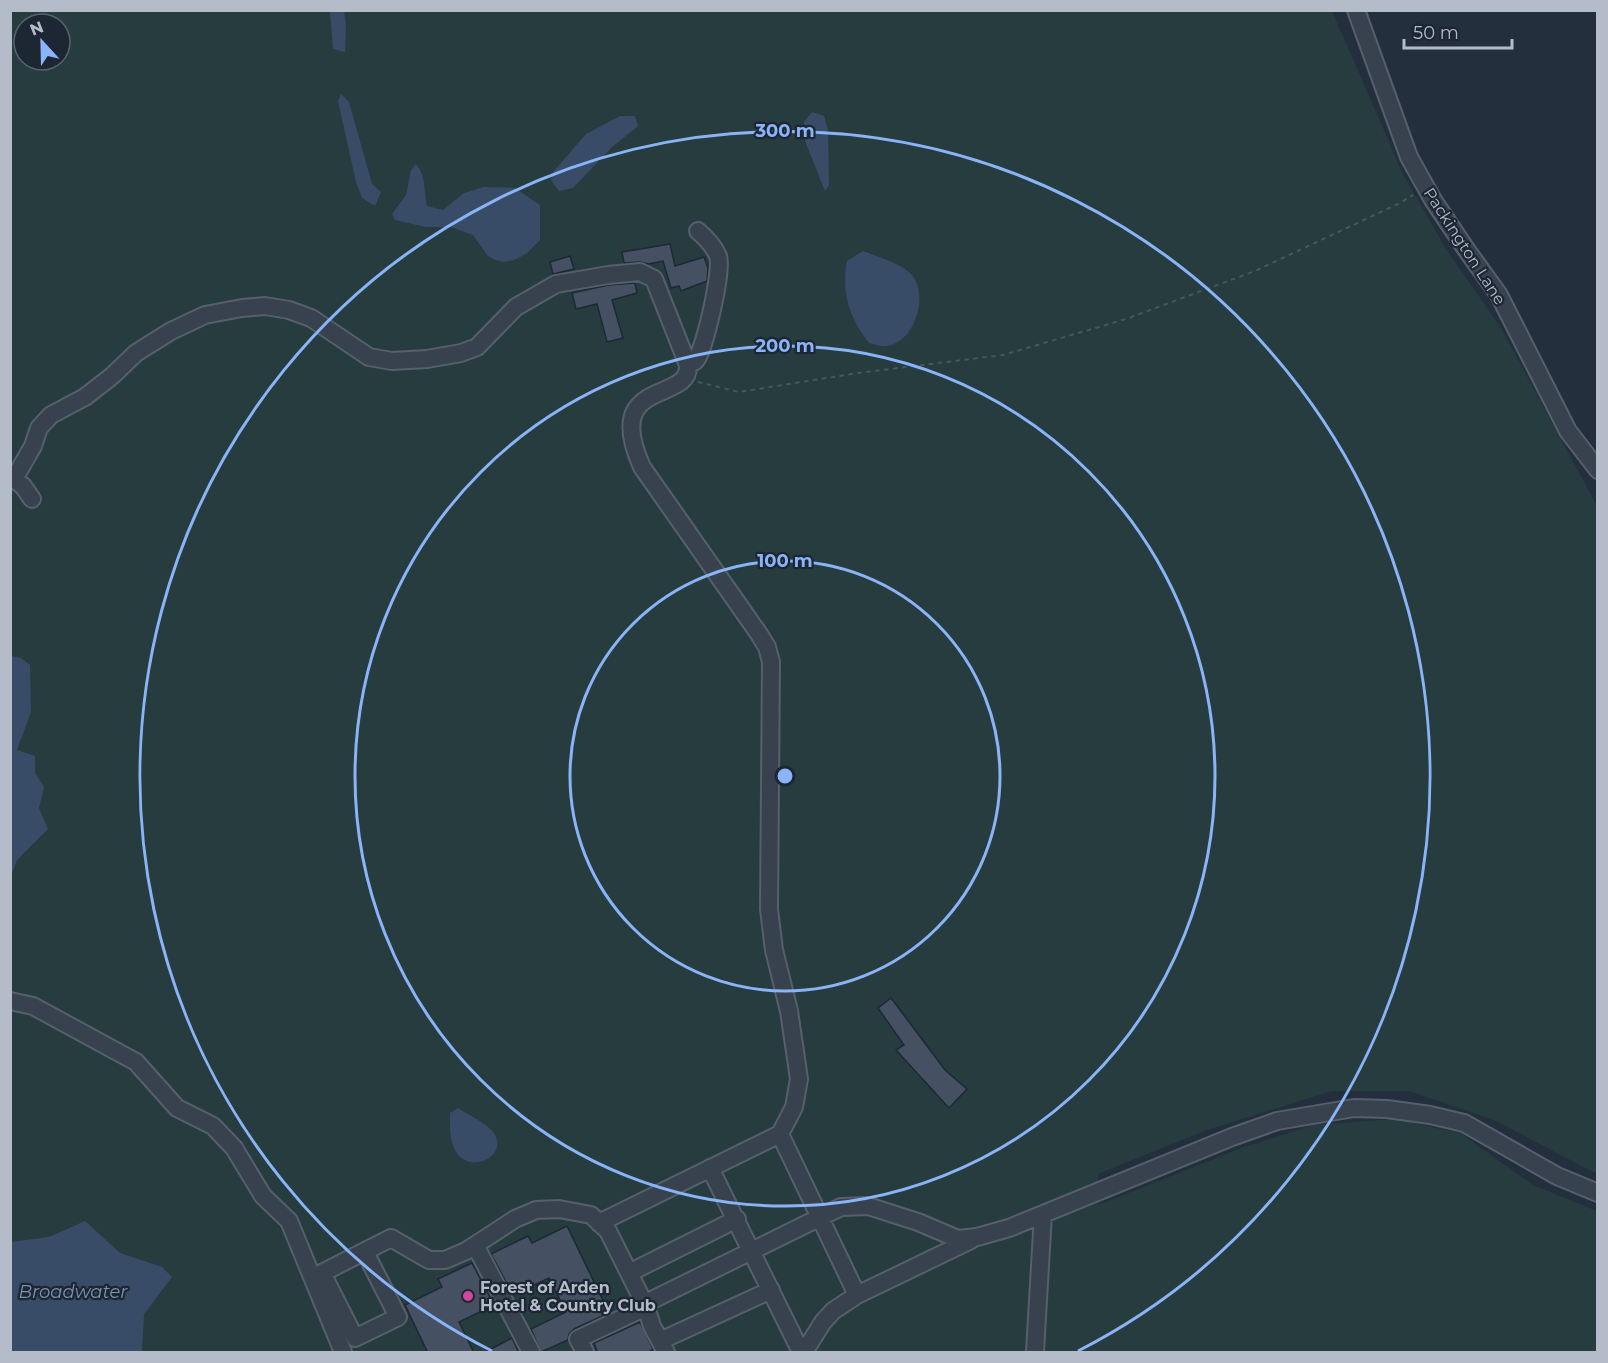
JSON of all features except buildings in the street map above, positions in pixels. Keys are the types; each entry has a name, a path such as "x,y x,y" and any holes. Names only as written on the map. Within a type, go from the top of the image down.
{"street":[{"name":"Packington Lane","path":"1356,10 1409,157 1433,200 1499,295 1568,431 1598,470"},
{"path":"599,1223 780,1134 794,1107 799,1079 789,1011 774,950 769,909 772,680 767,646 642,467 632,438 631,427 637,406 687,372 696,361 701,347 711,315 719,258 698,231"},
{"path":"32,500 23,486 12,478 33,446 39,428 51,416 85,397 136,353 171,331 205,315 265,306 289,309 311,318 369,357 392,361 427,360 477,347 516,307 556,284 608,274 640,272 654,279 687,372"},
{"path":"10,1001 33,1006 136,1062 177,1108 213,1126 234,1149 263,1196 290,1221 343,1353"},
{"path":"585,1353 578,1339 646,1307 652,1300 841,1206 867,1206 918,1222 958,1239 977,1237 1009,1228 1232,1137 1278,1121 1354,1108 1387,1109 1464,1123 1557,1176 1598,1193"},
{"path":"780,1134 857,1295"},
{"path":"710,1168 802,1353 828,1317 857,1295 977,1237"},
{"path":"365,1252 398,1317 355,1338 322,1274 392,1238 429,1260 445,1260 475,1245 515,1219 536,1210 559,1209 591,1215 608,1231 663,1347 771,1290"},
{"path":"1035,1353 1043,1214"},
{"path":"629,1273 736,1220"},
{"path":"475,1245 531,1353"}],"path":[{"path":"687,372 739,392 858,373 1003,355 1126,320 1244,275 1400,203"}],"green space":[{"path":"10,11 1332,11 1403,174 1446,249 1501,328 1597,506 1597,1174 1494,1120 1409,1091 1332,1091 1207,1130 1098,1174 1098,1205 1244,1147 1314,1125 1393,1119 1460,1133 1533,1185 1597,1211 1597,1352 11,1352"}],"water":[{"path":"330,11 344,11 345,52 333,49"},
{"path":"341,94 349,102 372,184 381,192 375,206 362,198 356,182 338,101"},
{"path":"812,112 824,116 828,130 829,185 825,191 805,141 804,122"},
{"path":"620,116 635,116 638,126 612,147 573,188 559,191 551,180 553,172 586,134"},
{"path":"416,164 423,178 427,206 443,210 464,193 484,187 515,188 540,205 540,240 526,254 504,262 487,255 473,235 451,227 426,227 395,220 392,214 406,195 411,170"},
{"path":"863,251 901,266 916,281 919,292 917,315 912,326 906,336 887,346 869,343 856,324 848,304 845,284 847,261"},
{"path":"11,656 21,658 30,665 31,712 17,750 35,756 35,773 44,787 39,808 48,829 17,860 11,876"},
{"path":"458,1108 493,1132 497,1140 497,1148 486,1160 469,1162 461,1158 455,1150 451,1137 450,1113"},
{"name":"Broadwater","path":"85,1221 120,1253 162,1267 172,1277 144,1314 142,1352 11,1352 11,1242 49,1237"}],"place":[{"name":"Forest of Arden Hotel & Country Club","path":"468,1296"}]}
